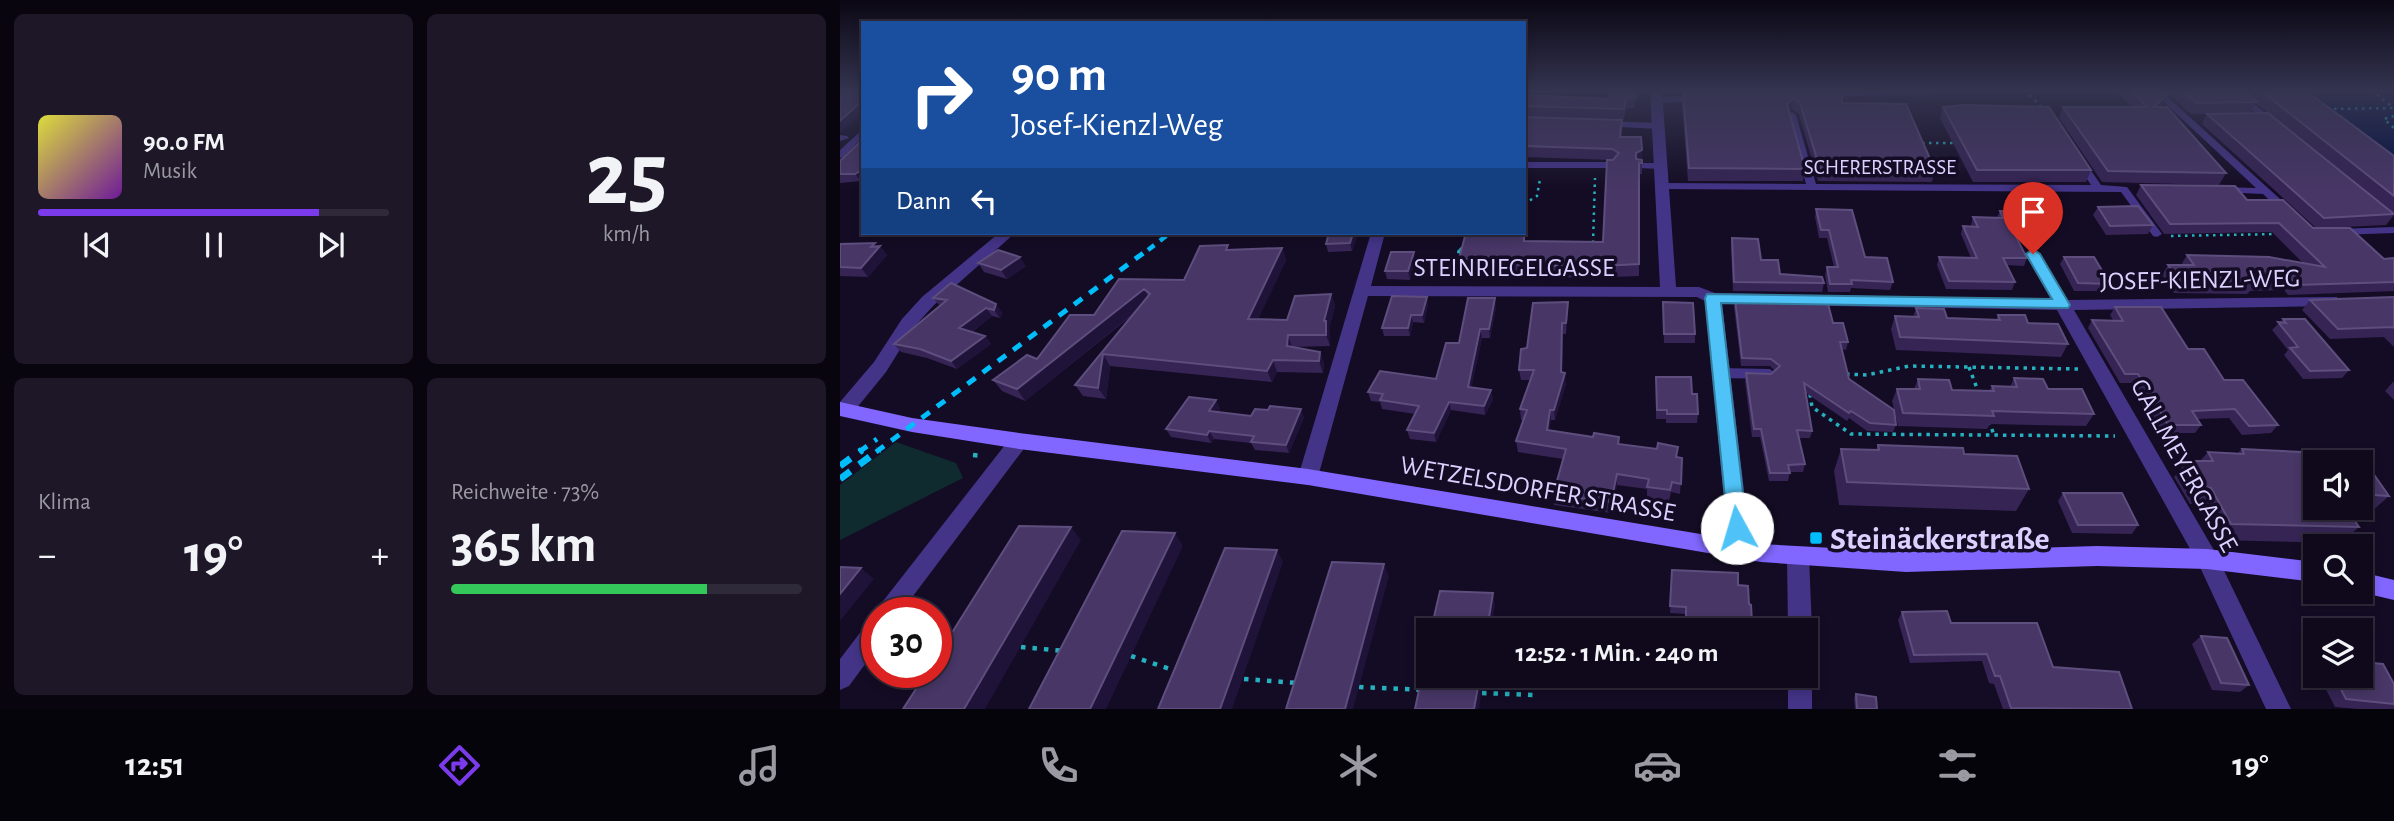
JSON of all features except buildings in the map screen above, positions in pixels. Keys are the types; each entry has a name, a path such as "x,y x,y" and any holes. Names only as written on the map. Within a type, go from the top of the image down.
{"main road":[{"name":"WETZELSDORFER STRASSE","path":"842,410 912,425 1019,441 1308,477 1740,550 1798,557 1906,562 2097,556 2207,559 2303,571"},
{"path":"2373,585 2394,590"}],"street":[{"path":"1659,126 1668,292 1699,292 1713,298 1740,550"},
{"path":"842,410 880,368 908,323 928,301 1006,235"},
{"path":"1308,477 1377,235"},
{"name":"GALLMEYERGASSE","path":"2033,254 2207,559 2279,709"},
{"name":"STEINRIEGELGASSE","path":"1360,291 1668,292"},
{"name":"JOSEF-KIENZL-WEG","path":"1713,298 2063,305 2224,305 2345,300"},
{"path":"899,597 1019,441"},
{"path":"1798,557 1800,618"},
{"path":"840,677 861,650"},
{"path":"1800,688 1800,709"}],"lane":[{"path":"1794,123 1812,186"},
{"path":"2191,123 2294,217"},
{"path":"2272,123 2279,129"},
{"path":"1592,124 1659,126"},
{"path":"840,155 861,134"},
{"path":"2075,154 2098,188"},
{"path":"1526,165 1612,165"},
{"path":"1642,166 1662,166"},
{"name":"SCHERERSTRASSE","path":"1663,186 2138,189"},
{"path":"2124,189 2157,234"},
{"path":"2206,190 2265,191"},
{"path":"2326,233 2394,230"},
{"path":"1720,373 1770,374"}],"path":[{"path":"2347,123 2378,145"},
{"path":"1916,144 1964,143"},
{"path":"1526,203 1537,196 1542,165"},
{"path":"1595,165 1591,242 1598,249"},
{"path":"2157,234 2285,234"},
{"path":"1449,291 1461,245 1471,240"},
{"path":"1839,374 1867,375 1909,366 2098,369"},
{"path":"1969,367 1982,404"},
{"path":"1809,388 1812,407 1851,434 2137,436"},
{"path":"1986,412 1994,435"},
{"path":"1021,646 1075,652"},
{"path":"1131,656 1188,673"},
{"path":"1244,679 1304,684"},
{"path":"1359,687 1437,691"},
{"path":"1482,693 1534,695"}],"green space":[{"path":"896,442 956,463 963,478 840,540 840,485"}],"shaded area":[{"path":"2340,123 2394,123 2394,163"}],"railway":[{"path":"1148,250 1167,235"},
{"path":"876,452 1150,248"},
{"path":"859,452 877,439"},
{"path":"840,466 862,450"},
{"path":"840,479 879,450"}],"place":[{"name":"Steinäckerstraße","path":"1816,538"}],"route":[{"path":"1737,528 1713,298 2063,305 2033,254"}]}
